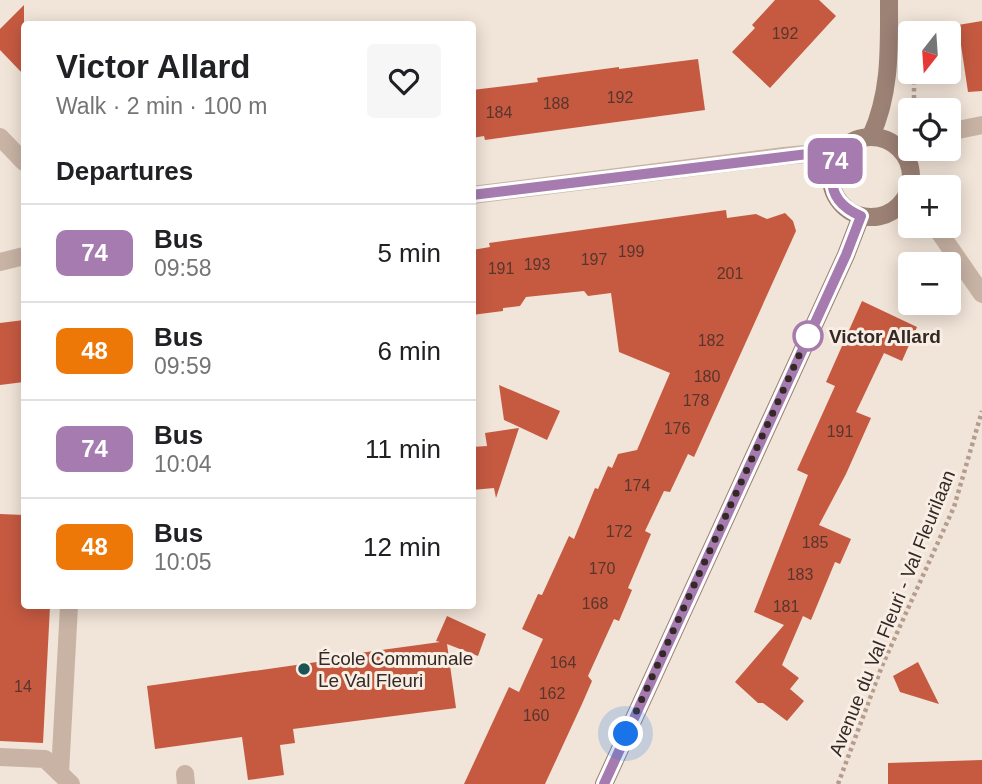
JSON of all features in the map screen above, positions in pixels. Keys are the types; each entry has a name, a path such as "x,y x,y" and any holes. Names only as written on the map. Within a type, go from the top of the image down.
{"street":[{"path":"871,136 880,117 890,58 889,0"},
{"path":"961,129 982,125"},
{"path":"898,143 871,136 858,139 846,146 837,156 831,181 834,193 841,203 861,216 875,217 898,208"},
{"path":"0,137 21,159"},
{"path":"476,194 784,156 816,153 837,156"},
{"path":"604,784 846,255 861,216"},
{"path":"943,238 982,293"},
{"path":"0,262 21,257"},
{"path":"66,779 69,609"},
{"path":"0,757 45,759 66,779"}],"path":[{"name":"Avenue du Val Fleuri - Val Fleurilaan","path":"838,784 883,666 954,507 982,411"}],"building":[{"path":"775,0 819,0 836,16 770,88 732,52 755,28 752,25"},
{"path":"24,5 24,21 21,21 21,72 0,50 0,29"},
{"path":"982,21 982,91 968,92 961,45 961,24"},
{"path":"698,59 705,110 485,140 484,136 476,137 476,90 538,82 537,78"},
{"path":"726,210 727,218 756,214 767,219 785,213 793,221 796,231 694,457 688,454 670,492 664,491 645,531 651,534 628,588 632,590 619,621 614,619 588,676 592,681 545,784 464,784 509,687 519,692 543,639 522,629 538,594 542,595 569,536 574,539 595,488 598,489 608,466 612,468 618,454 637,450 670,373 619,352 611,293 588,296 584,291 526,297 520,306 476,314 476,249 490,247 489,243"},
{"path":"862,301 917,327 902,361 884,353 856,412 871,418 819,525 851,539 840,564 835,562 811,620 803,616 782,665 799,678 790,689 804,701 787,721 763,703 758,703 735,682 784,625 754,612 808,475 797,470 835,386 826,382"},
{"path":"21,320 21,382 0,385 0,323"},
{"path":"499,385 560,411 547,440 504,420"},
{"path":"519,428 496,498 494,488 476,490 476,447 487,446 485,433"},
{"path":"0,514 21,515 21,609 50,609 43,743 0,741"},
{"path":"447,616 486,634 478,656 447,644 456,708 293,729 295,743 280,745 284,775 248,780 242,737 155,749 147,686 440,642 436,641"},
{"path":"918,662 939,704 900,692 893,676"},
{"path":"982,760 982,784 888,784 888,763"}],"bus line":[{"name":"74","path":"476,194 816,153 837,156 832,168 834,193 850,211 861,216 846,255 604,784"}],"place":[{"name":"Victor Allard","path":"808,336"},
{"name":"École Communale Le Val Fleuri","path":"304,669"}],"route":[{"path":"626,734 808,336"}]}
